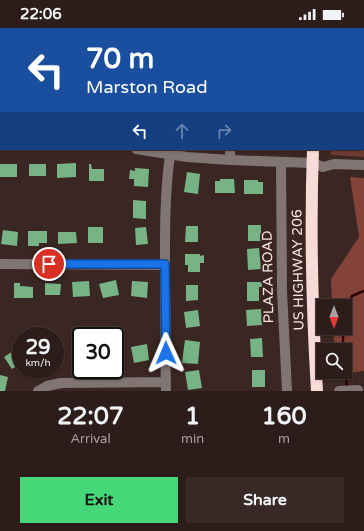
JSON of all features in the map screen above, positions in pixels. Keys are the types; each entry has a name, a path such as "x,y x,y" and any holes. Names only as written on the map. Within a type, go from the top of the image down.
{"highway":[{"name":"US HIGHWAY 206","path":"312,150 311,267 317,391"}],"street":[{"path":"142,150 170,155 230,160 312,163 323,167 334,164 364,165"},
{"path":"230,150 230,160"},
{"path":"38,391 47,386 61,383 166,387 166,185 170,155"},
{"name":"PLAZA ROAD","path":"281,162 282,291 287,391"},
{"path":"0,264 165,264"},
{"path":"339,391 359,390"}],"shaded area":[{"path":"330,150 364,150 364,157 331,155"},
{"path":"350,177 364,178 364,371 352,372 352,343 334,343 334,335 352,335 352,299 332,299 331,279 359,237"}],"building":[{"path":"76,163 76,177 57,178 57,164"},
{"path":"0,164 17,164 17,177 0,177"},
{"path":"29,164 46,164 46,176 29,176"},
{"path":"89,164 91,164 92,169 104,169 104,181 89,181"},
{"path":"135,168 149,169 148,187 134,186 134,179 129,179 130,170 135,171"},
{"path":"187,172 200,174 198,194 184,192"},
{"path":"220,179 234,179 235,193 215,193 215,181 220,181"},
{"path":"244,180 258,180 258,182 263,182 263,194 244,194"},
{"path":"133,200 146,201 146,219 133,218"},
{"path":"248,225 261,225 261,241 248,241"},
{"path":"186,226 198,226 198,242 185,242"},
{"path":"88,227 103,227 103,243 88,243"},
{"path":"146,227 148,244 136,245 135,228"},
{"path":"3,230 18,232 17,246 1,244"},
{"path":"28,231 47,231 47,243 39,243 39,246 28,246"},
{"path":"58,232 76,232 77,243 58,244"},
{"path":"259,248 261,269 248,270 247,249"},
{"path":"185,254 200,254 200,256 204,255 204,263 200,263 200,272 188,272 188,265 185,265"},
{"path":"116,280 119,295 103,298 99,284"},
{"path":"89,281 90,296 73,297 72,282"},
{"path":"132,281 148,282 147,298 131,296"},
{"path":"247,282 262,282 262,287 259,287 259,301 247,301"},
{"path":"14,283 20,283 20,286 33,287 33,298 14,298"},
{"path":"45,283 61,284 60,295 45,295"},
{"path":"186,285 198,285 198,300 186,301"},
{"path":"261,309 262,325 247,326 246,310"},
{"path":"198,310 200,326 186,328 184,312"},
{"path":"262,338 263,357 251,357 250,339"},
{"path":"185,340 200,342 198,364 182,363"},
{"path":"147,344 149,360 134,363 131,347"},
{"path":"12,352 12,369 4,357"},
{"path":"199,370 202,388 188,390 185,372"},
{"path":"252,370 265,370 265,387 252,387"},
{"path":"0,375 8,377 5,391 0,391"}],"waterway":[{"path":"351,299 352,296 364,291"},
{"path":"343,335 343,343"},
{"path":"346,379 347,386"}],"route":[{"path":"49,264 165,264 166,353"}]}
